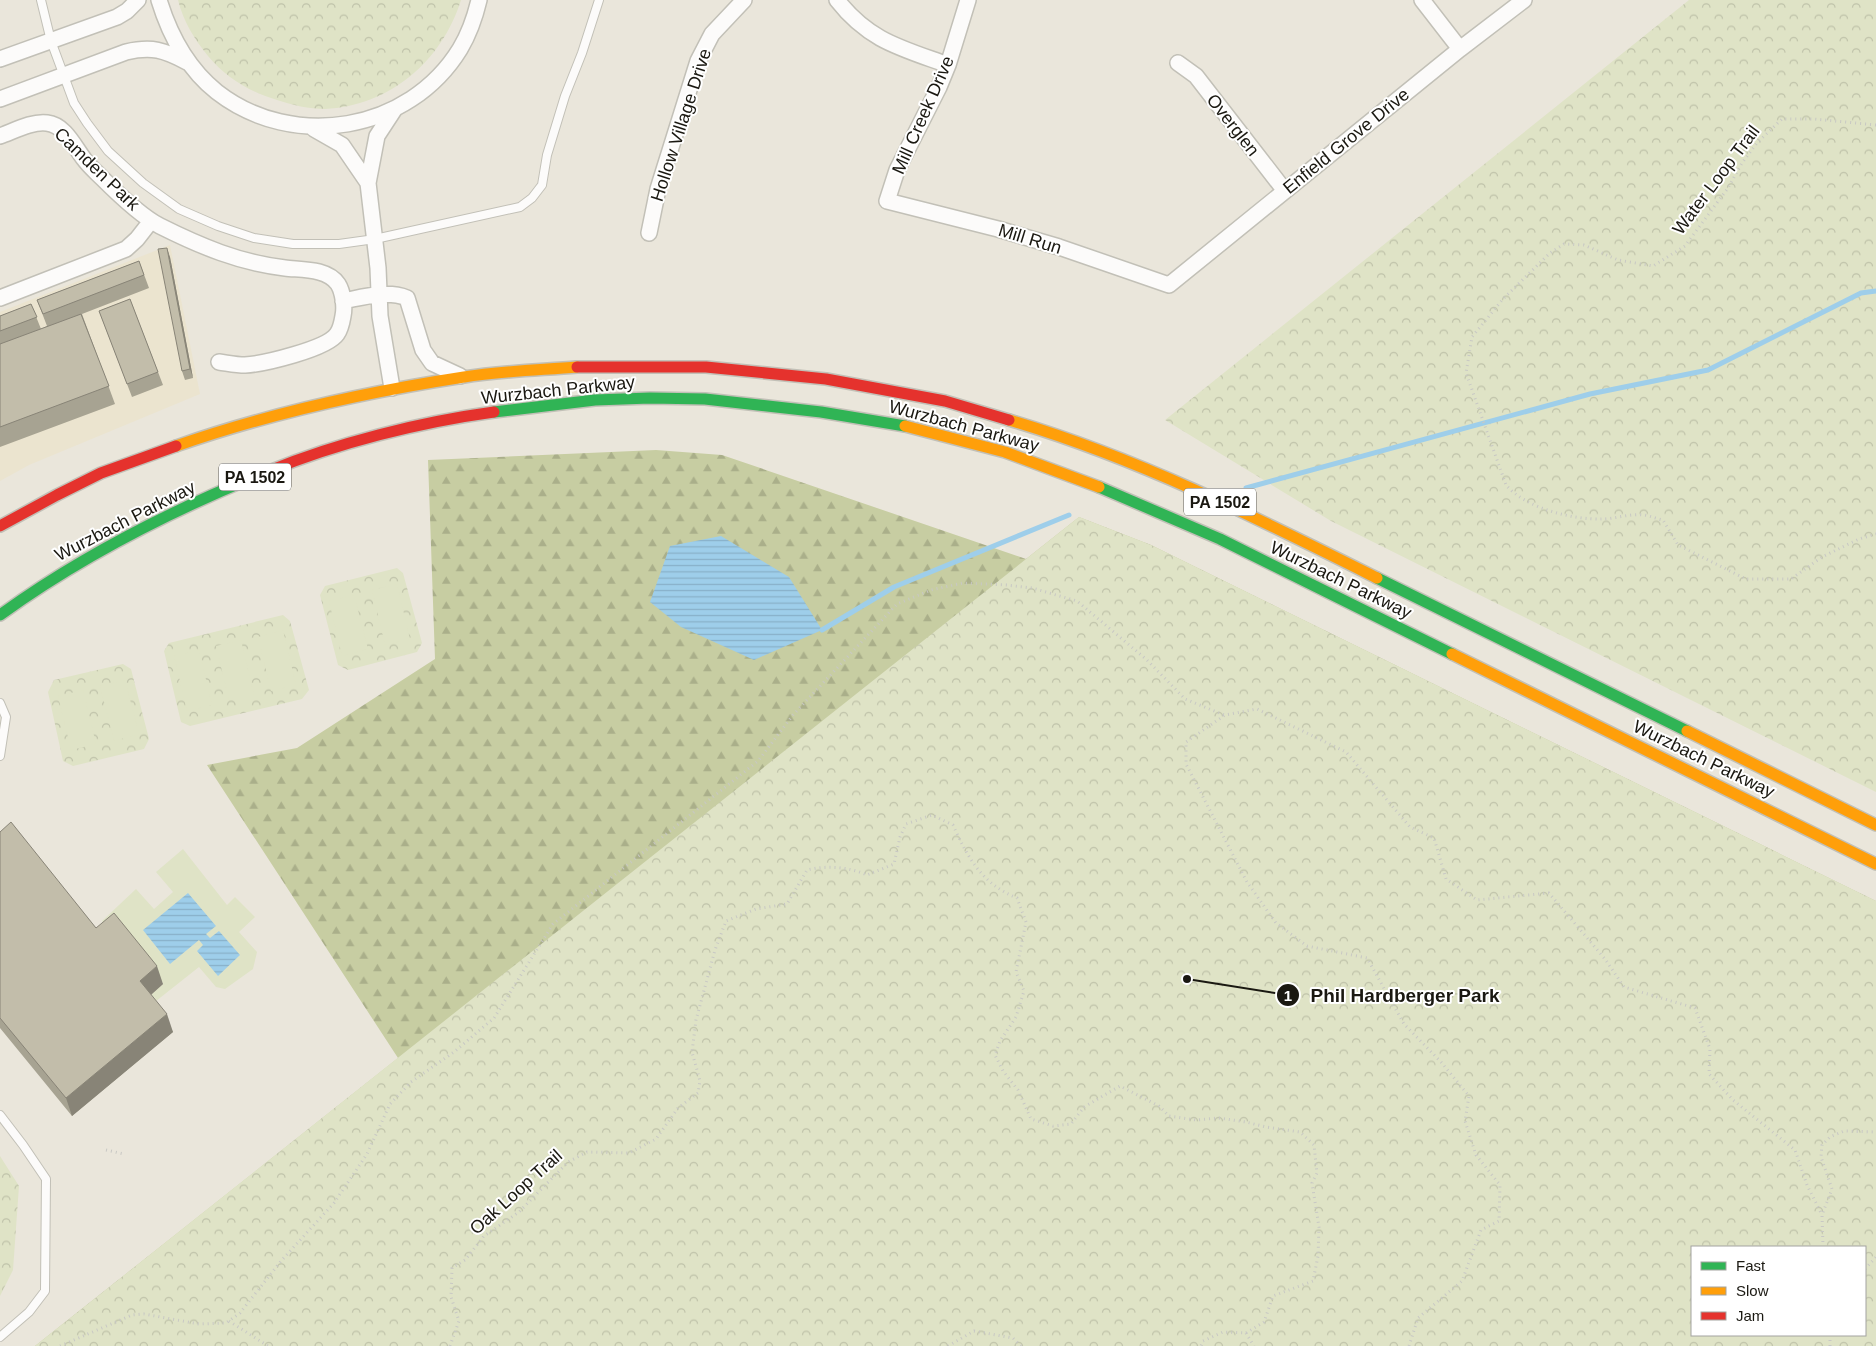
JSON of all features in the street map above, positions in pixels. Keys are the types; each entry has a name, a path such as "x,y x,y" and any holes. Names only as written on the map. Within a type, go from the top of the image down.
{"highway":[{"name":"Wurzbach Parkway","path":"0,526 45,501 112,468 208,433 311,405 392,388 461,377 622,364 761,370 826,378 941,400 1056,433 1146,468 1253,517 1876,825"},
{"name":"Wurzbach Parkway","path":"0,615 70,568 122,538 178,510 272,470 402,430 472,416 536,407 622,400 706,399 867,418 971,442 1067,473 1120,494 1220,539 1876,864"}],"street":[{"path":"0,59 117,18 138,0"},
{"path":"159,0 170,32 188,62 216,91 245,109 270,120 310,127 354,124 379,116 395,109 425,90 450,64 468,33 480,0"},
{"name":"Hollow Village Drive","path":"649,233 658,189 698,61 712,34 744,0"},
{"path":"836,0 850,17 874,36 887,43 948,65"},
{"name":"Mill Creek Drive","path":"887,201 897,170 918,125 939,87 948,65 968,0"},
{"path":"1422,0 1460,49"},
{"name":"Enfield Grove Drive","path":"1169,284 1460,49 1524,0"},
{"path":"1,94 64,76 126,52 139,49 154,49 169,53 188,62"},
{"name":"Overglen","path":"1178,63 1196,76 1284,190"},
{"path":"392,388 380,316 375,243 368,183 376,136 395,109"},
{"name":"Camden Park","path":"0,136 31,125 47,123 57,126 65,133 85,161 103,180 151,221 192,242 229,256 278,267 313,271 328,276 338,284 343,301"},
{"path":"310,127 342,145 368,183"},
{"name":"Mill Run","path":"887,201 1016,234 1169,284"},
{"path":"0,298 126,249 137,239 151,221"},
{"path":"219,362 245,365 282,358 322,345 336,335 344,310 343,301 378,294 398,294 408,298 423,350 432,363 461,377"}],"lane":[{"path":"41,0 51,41 74,103 108,151 143,183 179,209 218,226 254,238 294,244 375,243 520,207 532,198 542,185 547,156 565,96 582,53 599,0"},
{"path":"0,703 6,717 0,756"},
{"path":"0,1115 23,1144 46,1180 45,1291 29,1312 0,1337"}],"path":[{"name":"Water Loop Trail","path":"1876,125 1814,119 1782,119 1757,142 1713,209 1685,246 1653,266 1618,260 1584,245 1564,244 1550,254 1503,299 1472,337 1466,373 1506,485 1515,495 1528,502 1565,515 1601,519 1643,514 1663,520 1678,545 1746,580 1791,579 1822,557 1859,539 1876,534"},
{"path":"60,1346 132,1315 144,1314 199,1324 226,1323 240,1313 281,1261 334,1203 367,1154 390,1104 411,1082 454,1052 494,1018 553,924 758,761 794,716 898,604 931,590 963,583 1032,588 1077,601 1147,660 1185,699 1225,715"},
{"path":"1409,1346 1418,1318 1462,1281 1481,1230 1499,1221 1500,1185 1476,1155 1465,1121 1469,1096 1441,1062 1404,1024 1367,958 1307,946 1276,923 1247,882 1186,764 1186,742 1225,715 1257,709 1346,752 1410,826 1434,838 1446,879 1477,900 1550,893 1605,958 1624,987 1694,1008 1710,1049 1710,1074 1733,1100 1795,1150 1807,1185 1822,1215"},
{"name":"Oak Loop Trail","path":"450,1346 459,1321 451,1297 452,1268 465,1260 484,1236 519,1212 568,1162 587,1152 629,1154 656,1139 678,1108 698,1093 700,1081 692,1052 696,1020 715,950 726,921 756,909 787,904 807,870 820,867 855,870 867,875 894,864 900,837 906,824 932,815 953,824 967,855 983,876 995,884 1001,892 1017,898 1026,922 1016,972 1024,991 1016,1017 1000,1042 995,1055 1003,1071 1018,1090 1031,1119 1053,1126 1071,1124 1084,1107 1120,1086 1158,1106 1169,1116 1196,1120 1219,1118 1300,1132 1314,1145 1317,1173 1312,1183 1319,1227 1318,1256 1313,1281 1273,1296 1264,1322 1246,1333"},
{"path":"1823,1246 1822,1215 1832,1189 1821,1157 1822,1145 1830,1137 1844,1131 1876,1132"},
{"path":"106,1150 124,1154"},
{"path":"1866,1268 1876,1257"},
{"path":"229,1321 268,1346"},
{"path":"948,1346 974,1331 1013,1338 1021,1346"},
{"path":"1201,1346 1203,1341 1223,1332 1246,1333 1254,1346"}],"shaded area":[{"path":"170,245 200,394 29,465 0,481 0,312"}],"green space":[{"path":"178,0 461,0 441,42 427,61 410,76 392,89 371,99 349,106 325,109 289,104 267,97 239,83 208,56 186,23"},
{"path":"1689,0 1876,0 1876,792 1331,521 1165,420"},
{"path":"656,450 722,455 1026,559 1079,517 1151,545 1876,901 1857,1178 1865,1246 1691,1246 1691,1336 1866,1336 1866,1258 1876,1346 35,1346 398,1058 207,765 297,748 435,659 428,460"},
{"path":"1079,517 1151,545 1876,901 1876,1346 35,1346"},
{"path":"397,568 403,573 422,643 417,652 348,670 338,665 320,595 325,586"},
{"path":"397,584 410,639 385,645 372,590"},
{"path":"354,595 368,649 342,656 329,601"},
{"path":"283,615 290,621 309,690 302,699 190,726 181,722 164,651 169,643"},
{"path":"283,630 296,685 271,691 258,637"},
{"path":"241,640 254,695 229,700 216,646"},
{"path":"199,650 212,705 187,711 174,656"},
{"path":"123,664 131,669 149,739 144,749 73,766 63,761 48,692 54,680"},
{"path":"125,680 139,734 114,741 100,686"},
{"path":"83,690 96,744 71,750 58,696"},
{"path":"183,849 227,905 235,897 255,917 239,932 257,952 253,969 225,989 216,987 199,967 151,1005 146,999 163,983 121,931 109,931 102,921 136,889 154,909 173,892 156,872"},
{"path":"0,1156 19,1186 13,1270 0,1296"}],"water":[{"path":"721,536 789,577 822,630 754,660 681,627 650,602 670,546"},
{"path":"188,893 216,926 206,934 210,938 219,931 240,955 218,976 197,951 203,945 199,940 170,964 143,930"}],"building":[{"path":"167,248 190,369 182,371 158,249"},
{"path":"139,261 144,275 43,314 37,300"},
{"path":"130,299 158,372 127,384 99,311"},
{"path":"31,304 37,317 0,331 0,316"},
{"path":"81,314 109,386 0,427 0,344"},
{"path":"11,822 96,928 114,913 157,966 140,981 167,1014 66,1098 0,1018 0,832"}],"waterway":[{"path":"1246,488 1590,394 1708,370 1861,293 1876,291"},
{"path":"822,630 894,587 1069,515"}],"traffic: fast":[{"path":"494,412 595,400 705,399 821,412 905,426"},
{"path":"0,615 31,593 130,535 164,517 269,471"},
{"path":"1099,487 1220,539 1452,654"},
{"path":"1377,578 1687,731"}],"traffic: slow":[{"path":"176,446 247,423 391,389 478,375 577,367"},
{"path":"1009,420 1057,435 1150,471 1287,533 1377,578"},
{"path":"905,426 1005,452 1099,487"},
{"path":"1452,654 1876,864"},
{"path":"1687,731 1876,825"}],"traffic: jam":[{"path":"577,367 706,367 826,379 945,401 1009,420"},
{"path":"269,471 322,451 379,435 466,416 494,412"},
{"path":"0,526 101,473 176,446"}],"place":[{"name":"Phil Hardberger Park","path":"1187,979"}]}
